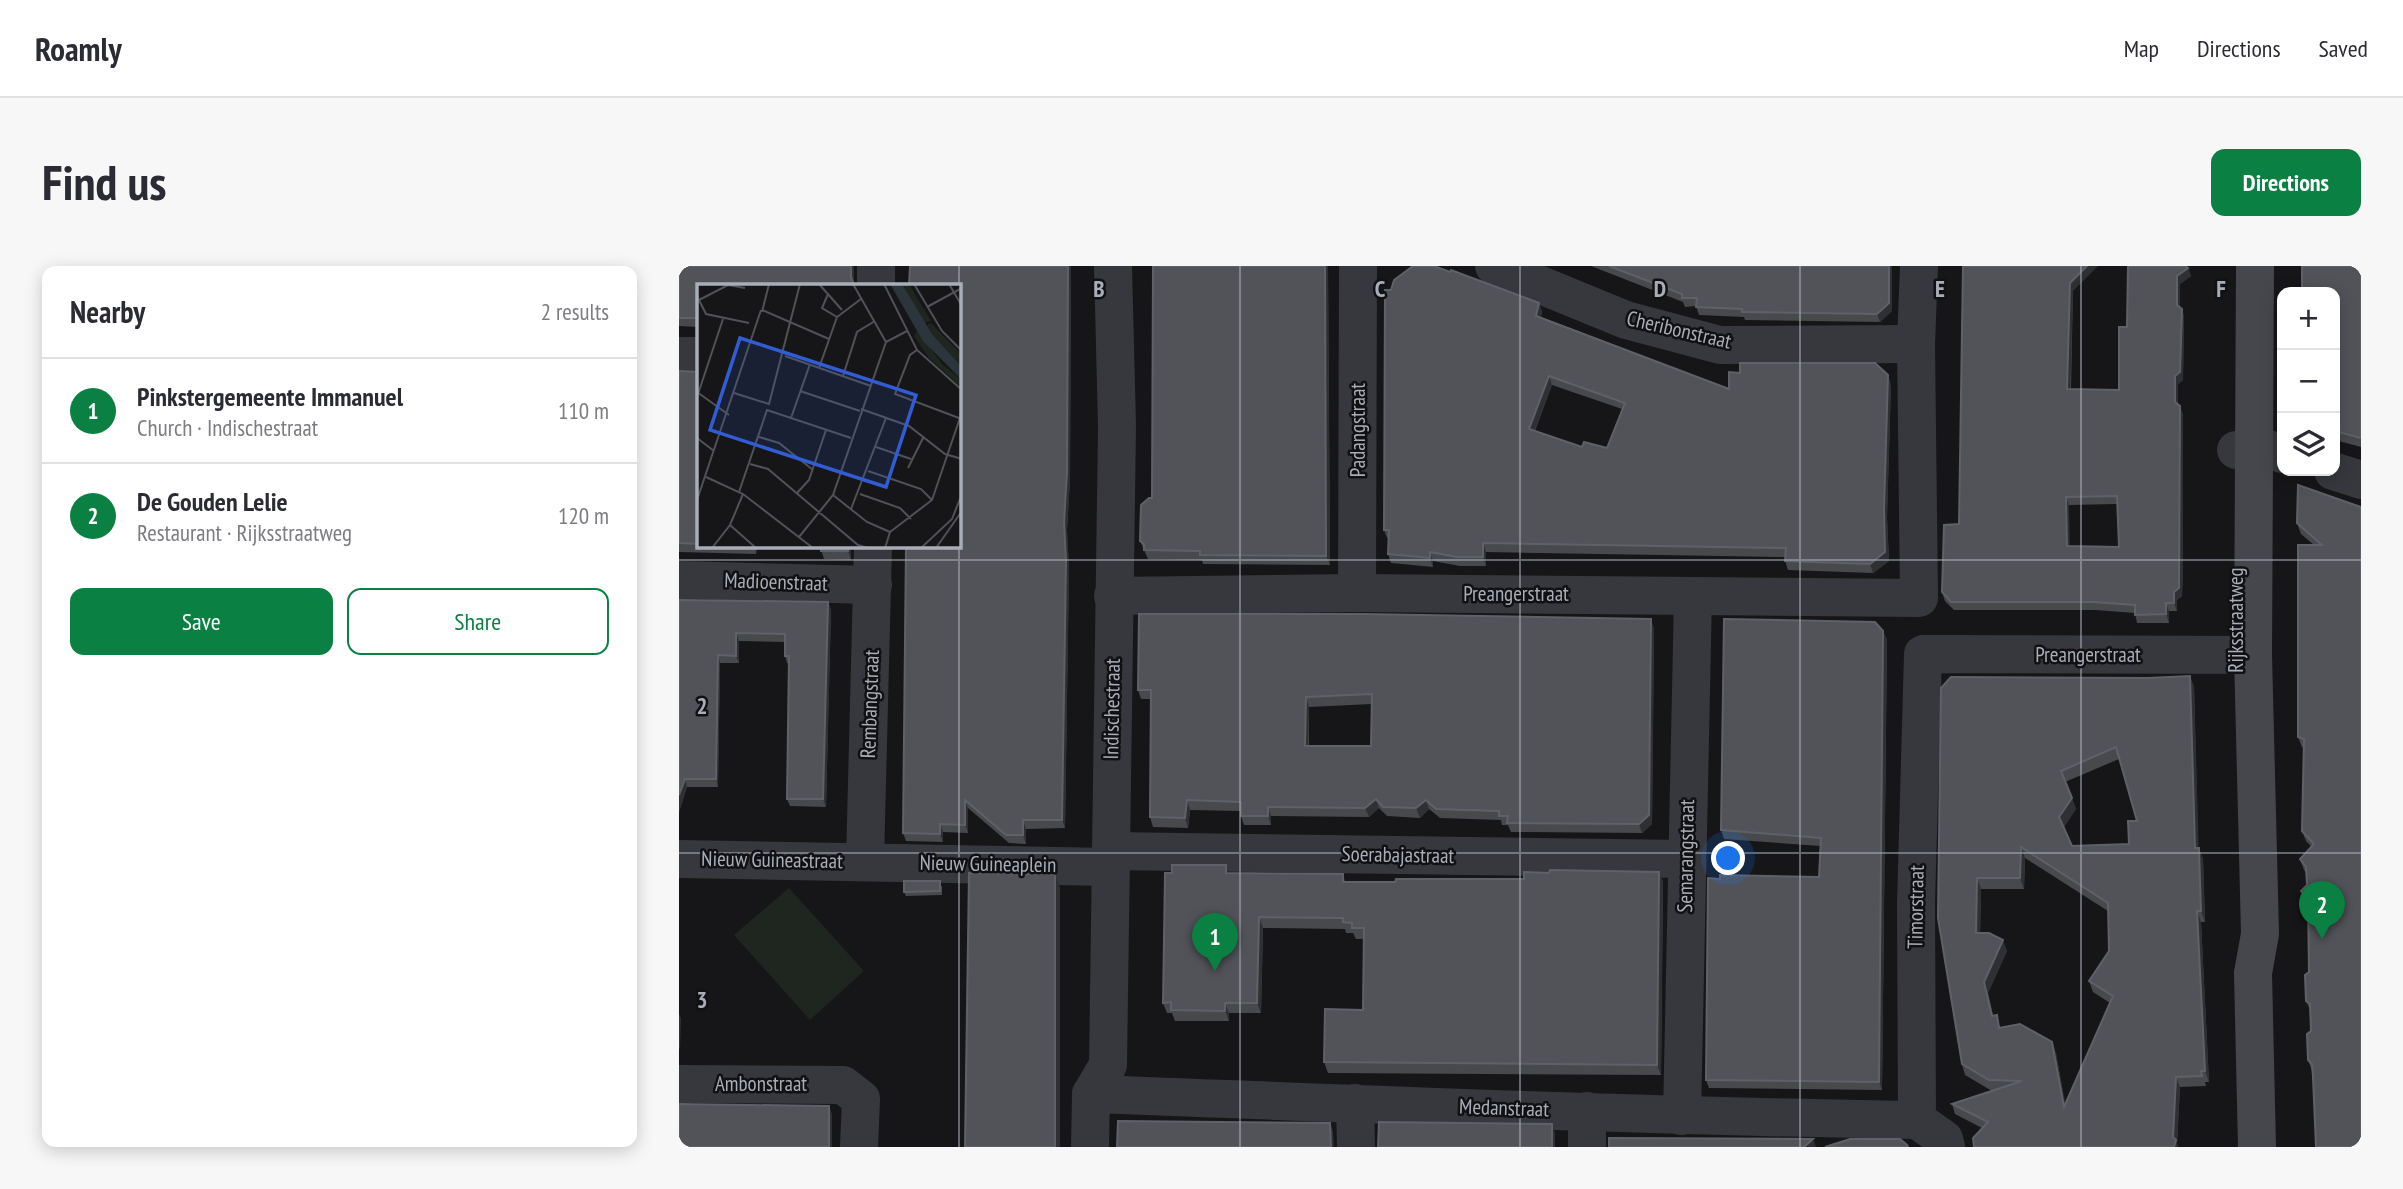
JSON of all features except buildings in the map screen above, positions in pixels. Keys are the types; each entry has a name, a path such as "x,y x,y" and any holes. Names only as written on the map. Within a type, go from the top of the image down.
{"main road":[{"name":"Rijksstraatweg","path":"2239,266 2257,451"},
{"name":"Rijksstraatweg","path":"2255,266 2257,451 2244,655 2260,934 2253,973 2257,1147"}],"street":[{"path":"876,266 876,284"},
{"name":"Indischestraat","path":"1090,1147 1091,1094 1108,1065 1117,426 1113,266"},
{"name":"Padangstraat","path":"1357,593 1358,266"},
{"name":"Cheribonstraat","path":"1494,266 1626,320 1720,345 1916,344"},
{"path":"1916,344 1919,266"},
{"name":"Preangerstraat","path":"1114,596 1357,593 1919,598 1916,344"},
{"path":"679,356 697,356"},
{"path":"2340,473 2361,480"},
{"name":"Rembangstraat","path":"865,861 873,548"},
{"name":"Madioenstraat","path":"679,580 873,585"},
{"name":"Semarangstraat","path":"1682,1116 1693,596"},
{"name":"Preangerstraat","path":"1923,654 2244,655"},
{"name":"Timorstraat","path":"1917,1120 1916,903 1923,654"},
{"name":"Nieuw Guineastraat","path":"679,859 865,861"},
{"name":"Nieuw Guineaplein","path":"865,861 1111,859"},
{"name":"Soerabajastraat","path":"1111,859 1686,859"},
{"name":"Ambonstraat","path":"679,1084 843,1085 861,1099 859,1147"},
{"name":"Medanstraat","path":"1091,1094 1355,1103 1587,1129 1682,1116 1917,1120"},
{"path":"1355,1103 1356,1147"},
{"path":"1917,1120 1944,1139 1945,1147"}],"shaded area":[{"path":"789,888 864,971 810,1020 734,935"}],"place":[{"name":"De Gouden Lelie","path":"2322,939"},
{"name":"Pinkstergemeente Immanuel","path":"1215,971"}]}
